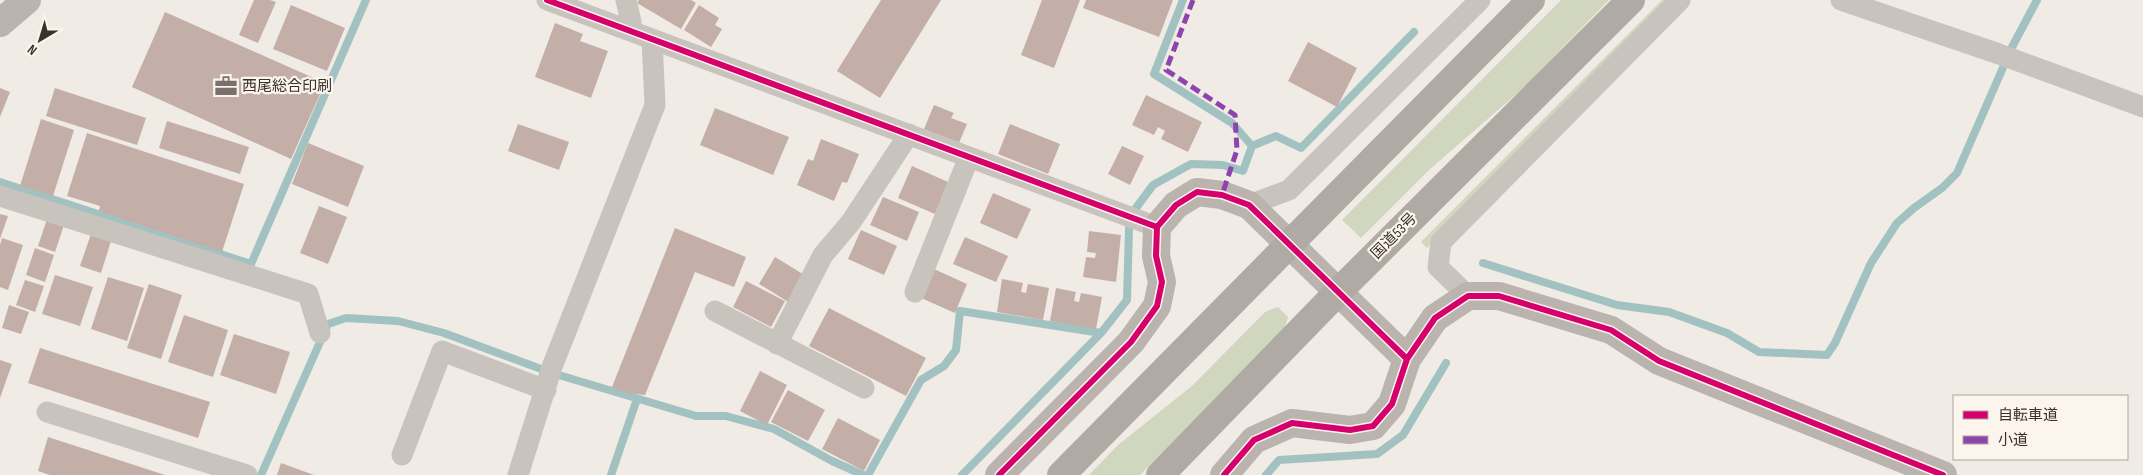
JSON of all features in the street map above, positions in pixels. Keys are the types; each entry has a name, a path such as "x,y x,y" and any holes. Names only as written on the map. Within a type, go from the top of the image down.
{"highway":[{"path":"1061,475 1531,0"},
{"name":"国道53号","path":"1160,475 1338,292 1631,0"},
{"path":"1165,475 1189,446"}],"street":[{"path":"0,24 27,0"},
{"path":"547,0 1141,221 1176,205 1198,192 1222,195 1249,205 1407,359"},
{"path":"626,0 631,22 630,31"},
{"path":"1249,205 1289,190 1480,0"},
{"path":"1468,296 1438,267 1441,242 1680,0"},
{"path":"1841,0 2143,107"},
{"path":"518,475 549,378 655,105 652,39"},
{"path":"776,344 823,255 851,222 908,134"},
{"path":"915,292 969,158"},
{"path":"0,196 308,294 320,333"},
{"path":"1000,475 1131,342 1157,306 1162,282 1156,256 1141,221"},
{"path":"1224,475 1254,440 1292,423 1350,430 1373,426 1392,404 1407,359 1435,318 1468,296 1499,296 1611,330 1659,361 1943,475"},
{"path":"715,311 864,388"},
{"path":"402,455 442,351 549,378"},
{"path":"47,412 248,475"}],"green space":[{"path":"1561,0 1609,0 1520,91 1430,169 1361,238 1342,220"},
{"path":"1662,0 1673,0 1427,248 1421,242"},
{"path":"1278,307 1288,317 1284,330 1140,475 1089,475 1118,445 1193,385 1265,312"}],"building":[{"path":"254,0 276,2 258,43 239,35"},
{"path":"639,0 691,0 696,3 681,29 637,3"},
{"path":"881,0 941,0 880,98 837,71"},
{"path":"1042,0 1080,0 1054,68 1021,55"},
{"path":"1086,0 1173,0 1159,37 1083,8"},
{"path":"291,5 345,28 327,71 273,49"},
{"path":"699,5 719,18 715,25 722,29 711,47 684,30"},
{"path":"165,12 325,83 291,159 132,87"},
{"path":"555,23 583,34 580,41 608,51 591,98 535,77"},
{"path":"1308,42 1357,68 1337,107 1288,81"},
{"path":"0,88 10,92 0,117"},
{"path":"55,88 146,118 137,145 46,116"},
{"path":"1146,95 1202,122 1188,152 1161,139 1165,131 1158,127 1154,135 1132,125"},
{"path":"934,105 954,113 951,118 967,124 959,143 924,129"},
{"path":"715,108 789,137 773,175 700,145"},
{"path":"41,119 74,130 53,196 20,186"},
{"path":"167,121 249,147 240,174 159,148"},
{"path":"518,124 569,142 559,170 508,151"},
{"path":"1010,124 1060,144 1048,174 998,154"},
{"path":"87,133 244,184 222,252 99,211 100,206 67,196"},
{"path":"821,139 859,154 847,183 842,182 834,201 797,185 808,159 813,161"},
{"path":"308,143 364,166 348,207 292,184"},
{"path":"1122,146 1144,156 1130,185 1108,174"},
{"path":"912,166 948,182 935,214 898,198"},
{"path":"993,193 1031,209 1017,239 980,223"},
{"path":"883,197 919,212 907,241 870,225"},
{"path":"319,206 347,217 328,264 300,253"},
{"path":"0,214 8,216 0,239"},
{"path":"47,219 64,225 55,252 38,246"},
{"path":"675,228 746,257 734,287 695,272 645,395 626,393 612,387"},
{"path":"861,230 897,246 884,275 848,259"},
{"path":"1089,231 1121,235 1116,282 1083,277 1086,257 1095,258 1096,253 1087,252"},
{"path":"91,234 111,241 101,273 80,266"},
{"path":"965,237 1008,256 996,282 953,264"},
{"path":"2,238 23,245 8,290 0,287 0,245"},
{"path":"35,248 54,255 45,282 26,275"},
{"path":"775,257 806,276 790,303 759,284"},
{"path":"934,269 967,284 955,313 921,298"},
{"path":"55,275 93,287 80,326 42,314"},
{"path":"108,277 144,288 127,341 91,329"},
{"path":"1002,279 1023,283 1021,292 1026,293 1028,284 1049,288 1043,320 997,312"},
{"path":"25,280 44,286 35,312 16,305"},
{"path":"746,281 785,301 771,327 733,307"},
{"path":"149,284 182,295 161,359 127,348"},
{"path":"1056,288 1076,292 1074,301 1079,302 1081,293 1102,297 1096,329 1050,321"},
{"path":"9,305 29,312 21,334 2,328"},
{"path":"829,308 926,358 906,396 809,346"},
{"path":"184,315 228,330 213,377 168,362"},
{"path":"234,334 290,352 276,394 220,375"},
{"path":"40,348 210,402 198,438 28,383"},
{"path":"0,360 12,364 0,398"},
{"path":"760,371 787,385 767,425 740,411"},
{"path":"788,390 825,410 808,441 771,422"},
{"path":"838,418 880,440 864,471 822,449"},
{"path":"48,437 165,475 50,475 38,471"},
{"path":"281,463 314,475 277,475"}],"waterway":[{"path":"0,182 251,264 366,0"},
{"path":"1183,0 1154,74 1232,123 1252,146"},
{"path":"1483,263 1617,305 1669,312 1727,333 1759,352 1827,355 1835,343 1871,263 1897,223 1942,188 1957,173 2012,47 2037,0"},
{"path":"868,475 921,380 944,366 956,350 960,311 1101,333 1127,300 1129,228 1136,208 1153,185 1191,164 1223,165 1243,171 1252,146 1276,136 1301,148 1414,32"},
{"path":"261,475 328,324 346,318 398,321 444,333 552,373 696,416 726,416 774,429 832,461 863,475"},
{"path":"962,475 1101,333"},
{"path":"1266,475 1279,460 1377,454 1403,435 1446,363"},
{"path":"611,475 637,399"}],"marked path":[{"path":"1193,0 1166,70 1235,115 1237,150 1222,195"}],"cycle path":[{"path":"547,0 1157,227"},
{"path":"999,475 1131,342 1157,306 1162,282 1156,256 1157,227 1176,205 1197,192 1222,195 1249,205 1407,359 1392,404 1373,426 1350,430 1292,423 1254,440 1224,475"},
{"path":"1407,359 1435,318 1468,296 1499,296 1611,330 1659,361 1943,475"}],"place":[{"name":"西尾総合印刷","path":"226,86"}]}
